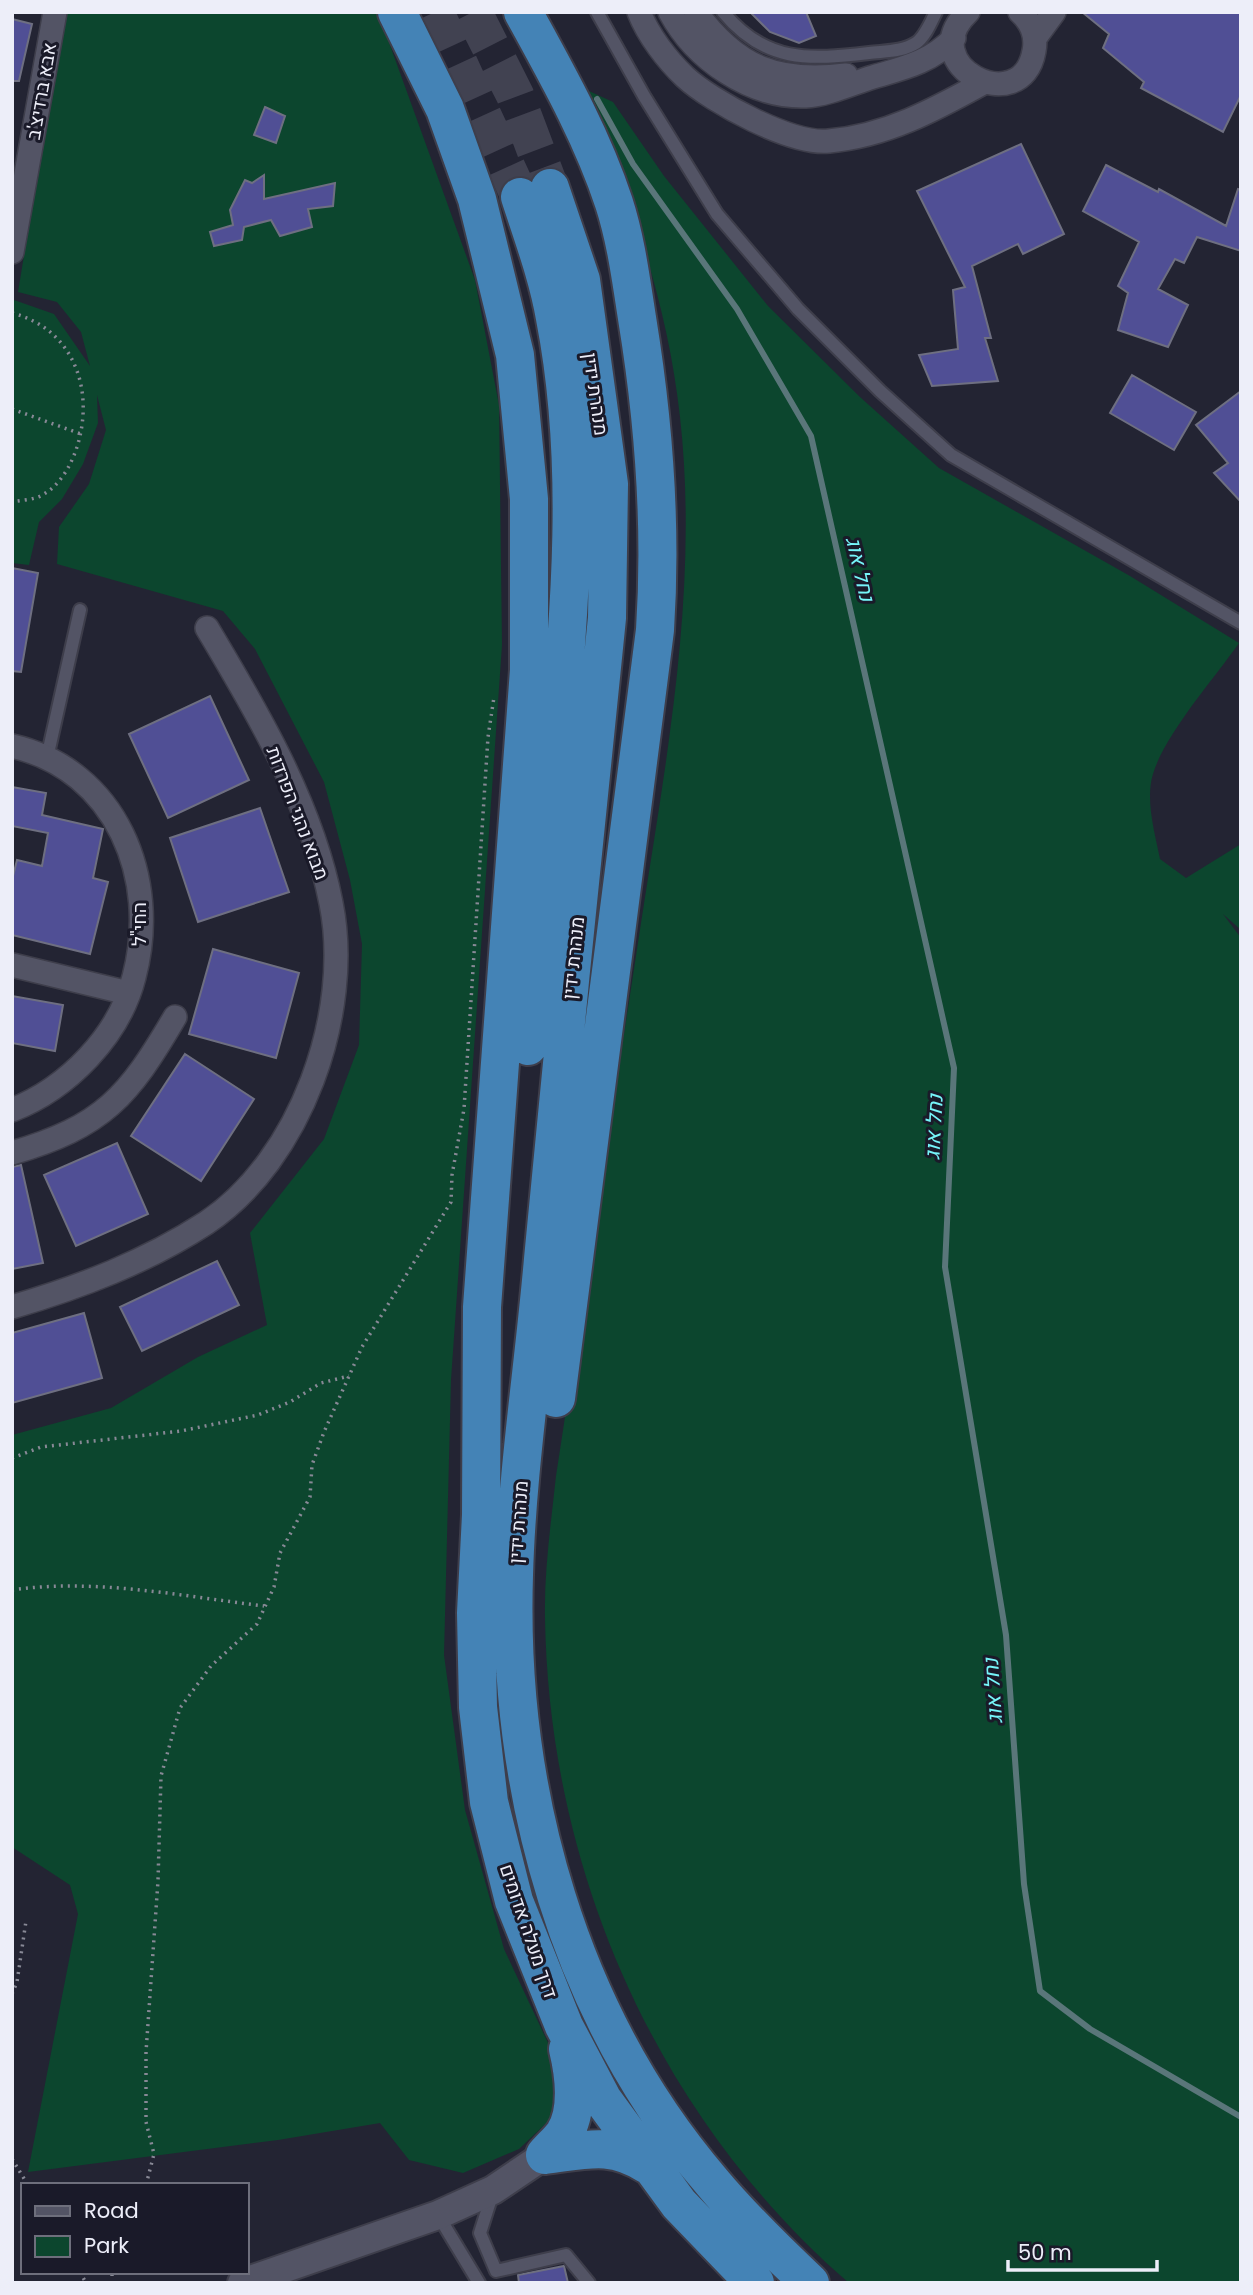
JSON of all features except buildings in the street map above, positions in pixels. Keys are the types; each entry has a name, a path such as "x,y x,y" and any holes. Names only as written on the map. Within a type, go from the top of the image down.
{"highway":[{"path":"397,12 445,109 477,199 515,355 529,499 529,670 482,1307 481,1515"},
{"path":"520,1734 523,1629 542,1506 655,629 660,526 649,399 629,268 615,205 574,105 523,12"},
{"name":"מנהרת ידין","path":"481,1515 572,597 572,502 567,394 555,318 542,263 535,192 581,280 609,484 607,618 525,1433 514,1576 520,1734"},
{"name":"דרך מעלה אדומים","path":"481,1515 476,1613 478,1707 489,1802 514,1900 564,2026 603,2100 679,2204 755,2283"},
{"name":"דרך מעלה אדומים","path":"520,1734 528,1783 554,1890 574,1950 601,2011 659,2111 708,2179 756,2233 810,2283"},
{"path":"545,2155 565,2133 573,2106 572,2067 564,2026"},
{"path":"545,2155 596,2149 626,2151 648,2165"}],"street":[{"name":"אבא ברדיצ'ב","path":"12,252 55,12"},
{"path":"621,12 632,36 667,73 780,132 827,142 907,122 983,83 1003,83 1021,74 1032,58 1035,38 1031,25 1020,12"},
{"path":"696,12 727,47 752,65 789,78 908,67"},
{"path":"1035,38 1054,12"},
{"path":"713,97 677,68 644,24 655,13 687,59 721,82 757,97 807,96 928,60 959,22"},
{"path":"959,22 958,62 964,71 983,83"},
{"name":"מבוא נהגי הפרדות","path":"12,1307 75,1288 148,1256 208,1221 259,1173 289,1129 309,1091 324,1051 336,978 337,939 320,861 266,731 207,628"},
{"name":"החי\"ל","path":"12,746 47,758 92,789 127,840 139,892 140,926 139,951 120,1013 87,1060 34,1101 12,1110"},
{"path":"12,965 128,993"},
{"path":"12,1153 44,1144 88,1124 115,1105 144,1070 175,1017"},
{"path":"242,2283 438,2215 493,2190 545,2155"}],"lane":[{"path":"597,12 644,96 717,214 798,309 880,391 951,455 1241,623"},
{"path":"723,12 736,28 782,55 819,59 904,49 918,42 936,12"},
{"path":"47,758 80,610"},
{"path":"493,2190 480,2233 496,2271 566,2255 589,2283"},
{"path":"438,2215 479,2283"}],"path":[{"path":"12,313 24,316 49,332 71,357 82,384 86,407 81,434 71,463 57,484 42,496 12,502"},
{"path":"12,409 81,434"},
{"path":"147,2183 154,2154 146,2122 146,2052 158,1881 161,1776 180,1708 211,1667 257,1624 274,1587 280,1553 310,1497 312,1465 349,1376 376,1323 451,1202 452,1175 464,1109 488,737 494,697"},
{"path":"12,1458 41,1447 181,1431 258,1415 290,1402 321,1383 349,1376"},
{"path":"12,1590 45,1585 124,1588 265,1606"},
{"path":"12,1993 17,1982 26,1921"},
{"path":"12,2159 27,2183"}],"green space":[{"path":"64,12 378,12 475,280 499,405 502,645 451,1380 444,1655 465,1810 504,1949 565,2079 558,2112 519,2149 463,2173 409,2160 380,2123 278,2140 28,2172 78,1914 70,1885 12,1847 12,1435 111,1408 198,1357 267,1325 250,1233 324,1139 359,1045 362,944 350,880 324,782 255,649 223,611 57,564 59,527 89,484 106,430 97,395 98,423 83,464 62,499 39,522 29,565 12,563 14,300 54,314 90,366 81,332 57,302 18,292"},
{"path":"589,91 613,102 664,176 768,306 860,397 939,468 1130,576 1239,643 1168,742 1153,774 1150,795 1160,859 1186,878 1241,844 1241,930 1223,914 1241,938 1241,2283 849,2283 781,2217 721,2145 669,2067 626,1984 592,1896 567,1806 551,1713 545,1618 547,1565 556,1476 670,734 683,608 686,545 680,417 666,332 645,251"}],"waterway":[{"name":"נחל אוג","path":"597,99 633,164 737,309 811,436 954,1068 945,1267 1006,1635 1024,1884 1040,1991 1090,2029 1241,2117"}],"tunnel":[{"path":"435,12 520,197"},
{"path":"473,12 515,95 550,188"}]}
